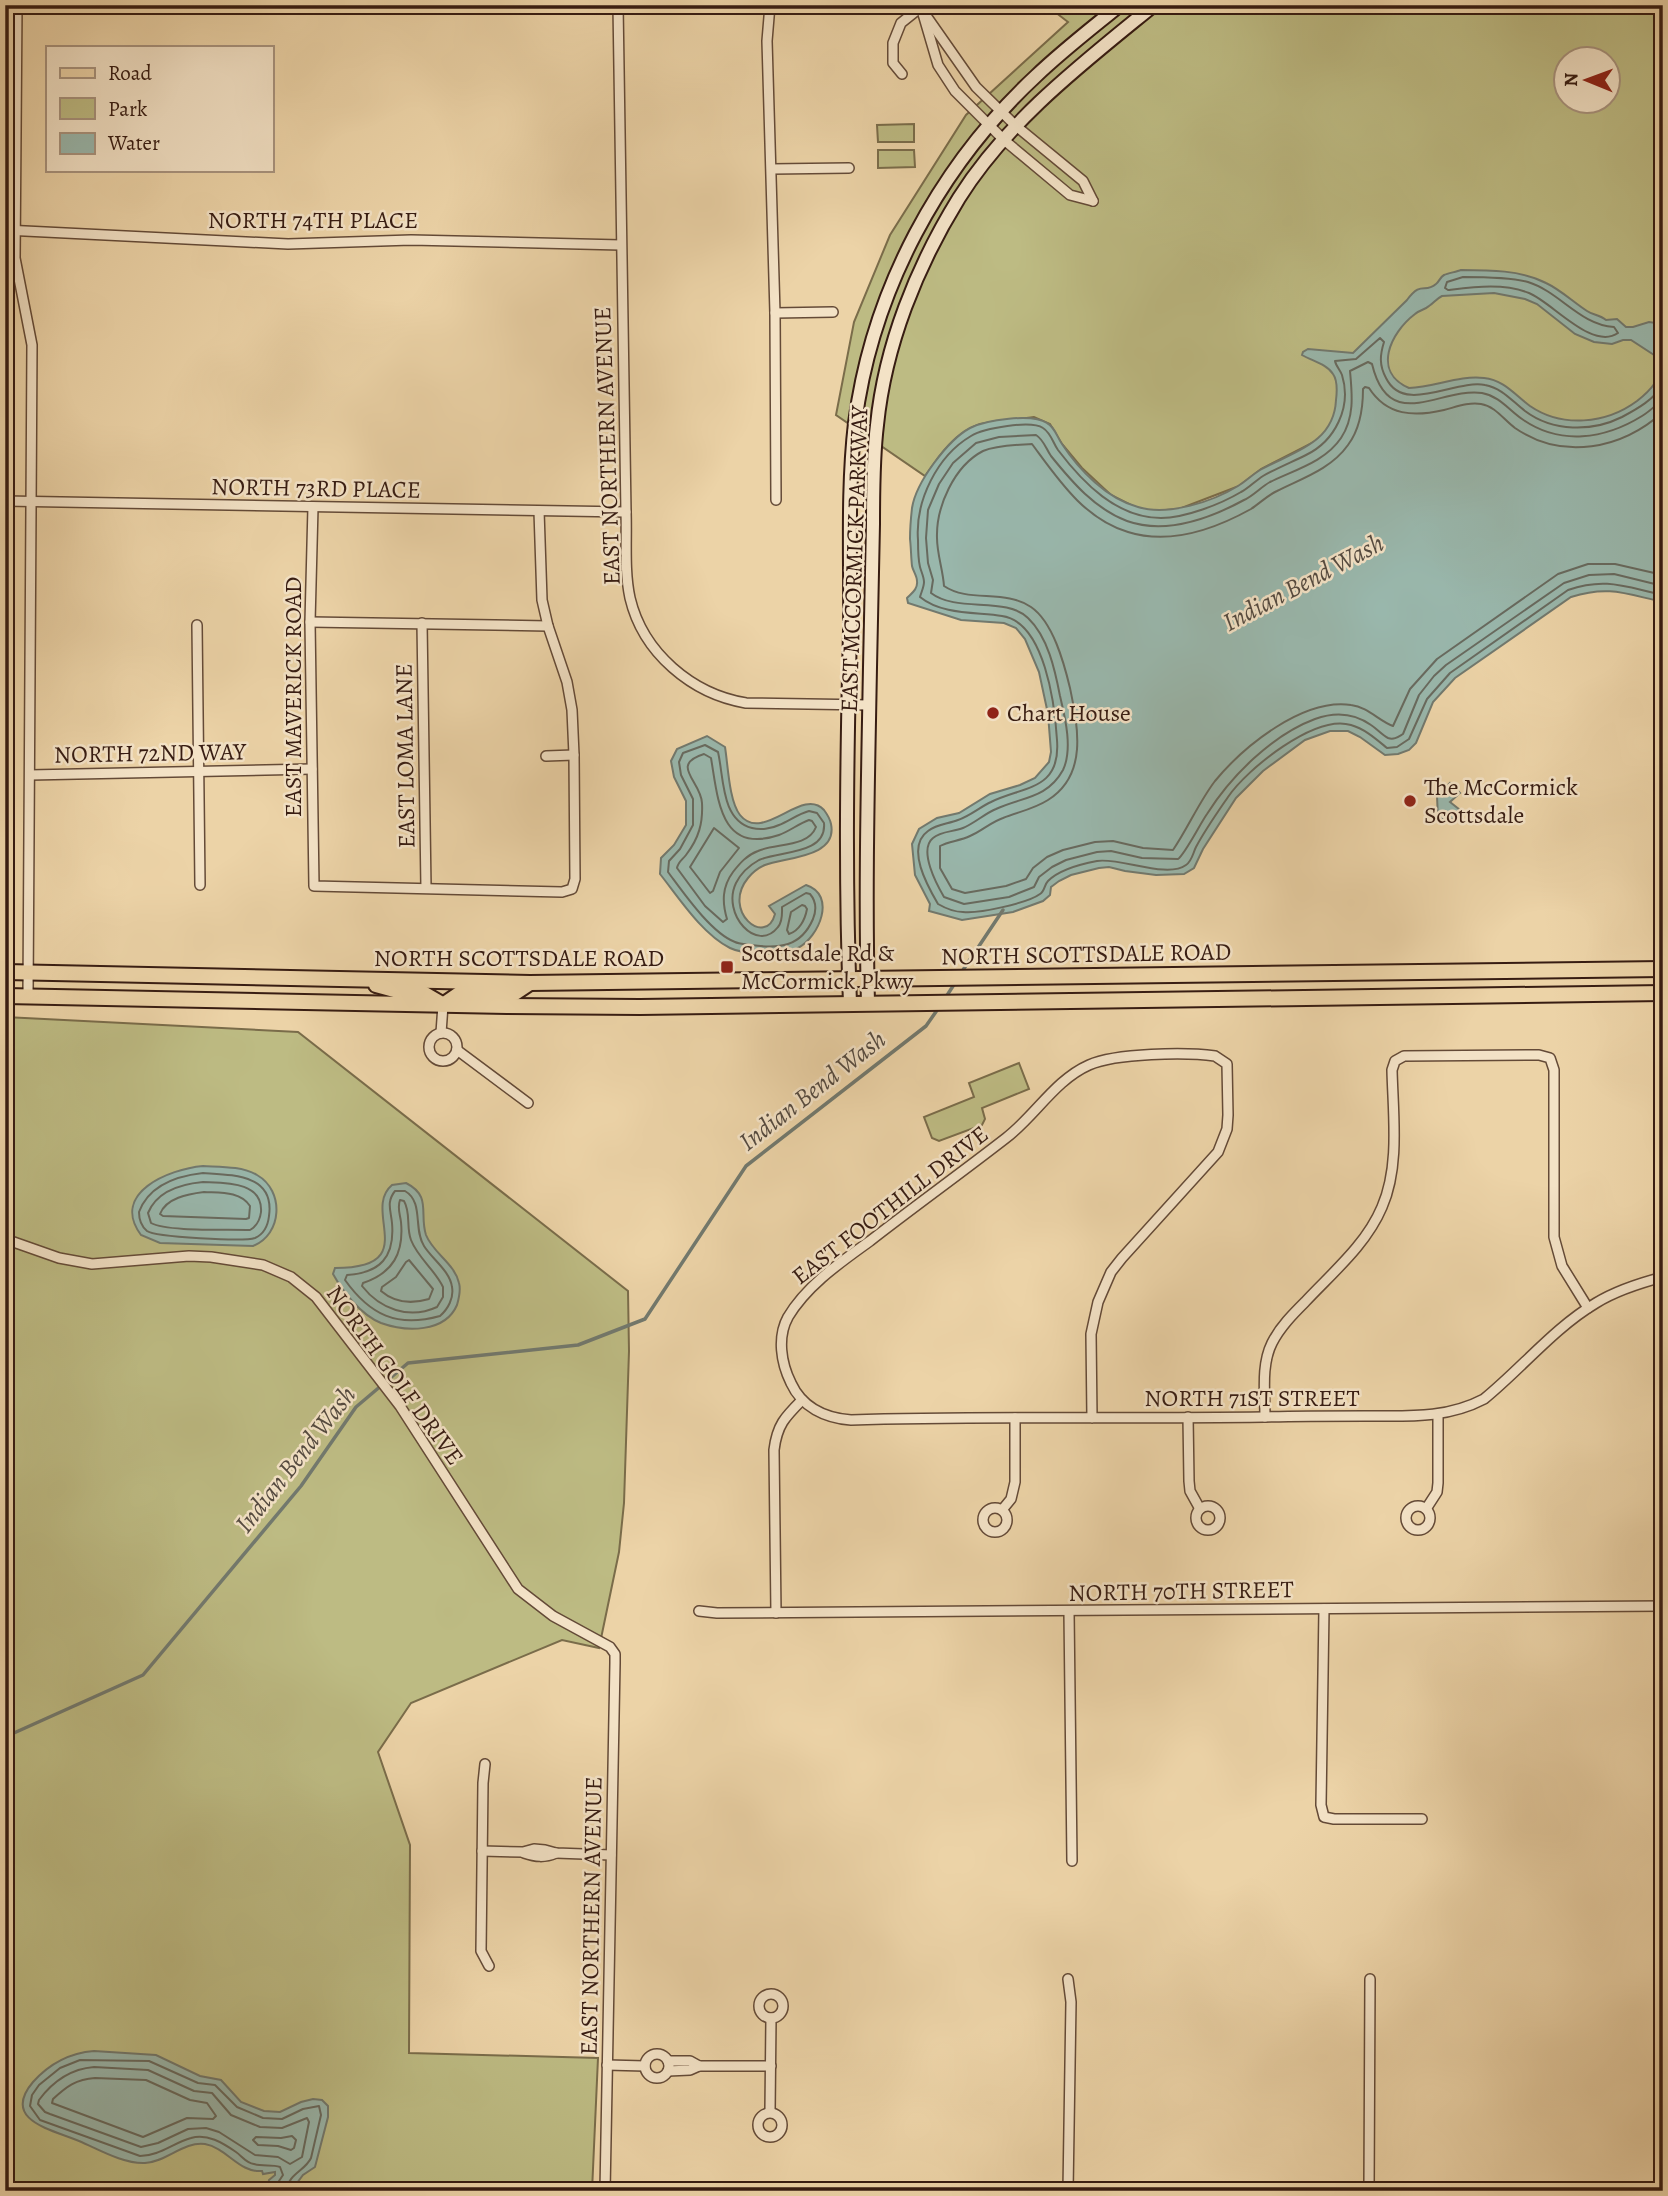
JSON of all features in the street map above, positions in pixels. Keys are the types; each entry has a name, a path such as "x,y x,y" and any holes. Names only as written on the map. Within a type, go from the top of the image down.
{"main road":[{"name":"EAST MCCORMICK PARKWAY","path":"850,1003 847,832 850,527 855,424 863,379 895,277 915,234 965,153 1036,75 1120,5"},
{"name":"EAST MCCORMICK PARKWAY","path":"871,1003 868,979 869,705 877,425 892,346 917,279 959,198 1016,126 1058,84 1154,5"},
{"path":"874,339 892,346"},
{"name":"NORTH SCOTTSDALE ROAD","path":"5,972 530,983 1663,969"},
{"path":"353,979 398,991 424,993 443,1005 458,993 515,993 530,983"},
{"name":"NORTH SCOTTSDALE ROAD","path":"5,996 640,1007 1663,993"}],"street":[{"path":"17,5 10,230 32,345 27,996"},
{"name":"EAST NORTHERN AVENUE","path":"618,5 626,512 629,586 634,610 651,645 679,673 709,692 728,700 783,705 869,705"},
{"path":"770,5 767,41 775,313 776,500"},
{"path":"920,6 976,87 1016,126 1083,181 1093,201 1070,195 1004,140 955,91 937,65 920,6"},
{"path":"902,74 893,63 893,43 901,23 920,6"},
{"path":"772,169 849,169"},
{"name":"NORTH 74TH PLACE","path":"10,230 288,244 411,240 621,245"},
{"path":"775,313 833,312"},
{"name":"NORTH 73RD PLACE","path":"5,500 626,512"},
{"name":"EAST MAVERICK ROAD","path":"313,507 310,622 314,886 426,888"},
{"path":"426,888 562,892 572,889 575,879 571,696 542,600 539,511"},
{"path":"310,622 548,626"},
{"name":"EAST LOMA LANE","path":"422,623 426,888"},
{"path":"197,625 200,885"},
{"path":"546,756 574,755"},
{"name":"NORTH 72ND WAY","path":"30,775 312,769"},
{"path":"441,1033 443,1005"},
{"path":"441,1033 453,1037 457,1050 452,1058 443,1061 429,1051 430,1042 441,1033"},
{"path":"457,1050 528,1103"},
{"name":"EAST FOOTHILL DRIVE","path":"802,1400 783,1366 781,1342 788,1318 805,1295 843,1261 1008,1137 1073,1074 1096,1062 1123,1056 1207,1055 1222,1059 1227,1064 1228,1071 1228,1115 1227,1129 1218,1152 1122,1258 1111,1272 1098,1302 1091,1334 1091,1418"},
{"path":"1265,1417 1265,1376 1271,1345 1290,1317 1361,1242 1383,1205 1392,1164 1392,1070 1395,1061 1404,1056 1539,1055 1550,1058 1554,1070 1555,1245 1562,1266 1588,1308"},
{"name":"NORTH GOLF DRIVE","path":"5,1239 59,1258 92,1264 189,1256 211,1257 263,1265 291,1277 316,1297 400,1406 518,1588 553,1616 608,1645"},
{"name":"NORTH 71ST STREET","path":"802,1400 816,1410 840,1419 1438,1415 1469,1407 1484,1399 1588,1308 1626,1288 1663,1277"},
{"path":"776,1612 774,1450 776,1436 785,1418 802,1400"},
{"path":"1426,1509 1437,1492 1438,1415"},
{"path":"1188,1417 1190,1491 1200,1509"},
{"path":"1002,1510 1011,1499 1015,1482 1015,1418"},
{"name":"NORTH 70TH STREET","path":"699,1611 1069,1612 1663,1606"},
{"path":"1324,1609 1321,1805 1324,1817 1422,1819"},
{"path":"1069,1612 1072,1861"},
{"name":"EAST NORTHERN AVENUE","path":"605,2191 615,1663 615,1654 608,1645"},
{"path":"485,1764 482,1783 481,1951 489,1966"},
{"path":"482,1852 523,1852 545,1857 556,1853 611,1854"},
{"path":"1068,1979 1071,2002 1068,2191"},
{"path":"1369,2191 1370,1979"},
{"path":"770,2112 771,2018"},
{"path":"655,2054 663,2055 668,2066 663,2077 654,2078 647,2074 645,2066 648,2058 655,2054"},
{"path":"668,2066 690,2061 699,2066 771,2067"},
{"path":"607,2065 645,2066"}],"green space":[{"path":"1046,5 1663,5 1663,439 1329,428 1320,439 1261,469 1239,486 1179,509 1151,511 1135,507 1111,495 1082,468 1050,424 1034,417 980,424 971,428 948,446 925,476 836,415 854,322 890,235 966,115 1068,22"},
{"path":"914,124 914,142 878,142 877,125"},
{"path":"878,150 914,150 915,167 878,168"},
{"path":"5,1017 298,1032 628,1291 629,1351 624,1503 619,1552 599,1648 562,1640 411,1703 378,1752 410,1845 409,2053 598,2058 592,2191 5,2191"},
{"path":"1019,1063 1029,1089 982,1108 985,1119 982,1125 939,1141 932,1138 924,1117 974,1097 969,1083"}],"water":[{"path":"1461,270 1526,275 1551,286 1587,311 1606,320 1617,319 1626,327 1649,322 1663,324 1663,602 1607,591 1571,597 1455,678 1433,702 1416,743 1409,750 1385,755 1348,731 1330,731 1305,740 1263,771 1236,798 1194,868 1184,874 1156,875 1109,867 1099,868 1059,881 1051,887 1050,895 1043,901 1013,912 962,920 929,911 930,904 915,875 912,844 919,829 937,818 959,813 990,794 1035,778 1049,762 1051,752 1048,714 1039,672 1025,639 1016,628 1004,623 961,620 908,603 907,598 917,584 912,566 910,539 912,508 926,474 943,452 961,434 977,425 997,420 1031,418 1052,427 1085,473 1105,490 1127,503 1163,510 1203,502 1227,492 1260,470 1298,452 1320,437 1328,427 1336,400 1336,380 1327,368 1302,355 1303,352 1308,349 1353,353 1416,290 1432,287 1444,275","holes":["1494,293 1537,304 1575,334 1594,342 1612,344 1631,340 1654,355 1660,361 1659,374 1654,384 1637,401 1612,415 1570,420 1543,413 1491,379 1465,378 1409,388 1391,372 1389,352 1398,331 1417,313 1442,296"]},
{"path":"707,736 725,747 733,801 740,815 749,822 771,820 805,805 815,805 824,810 829,818 831,835 826,844 808,854 760,867 748,878 741,890 742,913 755,926 763,927 770,924 775,914 769,906 806,885 815,890 821,898 822,916 806,943 792,951 764,954 730,948 701,925 660,874 661,858 674,845 686,825 686,801 674,777 671,761 677,749"},
{"path":"1450,783 1460,793 1450,802 1460,810 1453,819 1438,819 1437,796"},
{"path":"203,1166 244,1170 266,1182 276,1202 276,1212 270,1233 263,1240 253,1246 160,1243 141,1235 133,1220 133,1207 138,1196 160,1178"},
{"path":"406,1183 414,1188 422,1200 424,1227 429,1241 453,1270 460,1286 457,1305 444,1321 413,1329 381,1323 366,1314 353,1302 333,1274 335,1268 361,1266 377,1259 384,1249 384,1196 392,1185"},
{"path":"94,2051 156,2055 200,2076 221,2080 241,2102 264,2111 280,2112 301,2102 322,2100 328,2106 328,2117 315,2167 303,2175 291,2191 272,2191 268,2185 275,2172 263,2174 262,2171 246,2168 213,2146 197,2144 153,2162 137,2163 45,2128 26,2115 24,2095 39,2075 68,2057"}],"waterway":[{"name":"Indian Bend Wash","path":"961,973 1003,910"},
{"name":"Indian Bend Wash","path":"944,1000 955,983"},
{"name":"Indian Bend Wash","path":"5,1737 143,1675 301,1486 356,1407 408,1363 578,1345 645,1319 746,1166 926,1026 940,1006"}],"place":[{"name":"Chart House","path":"993,713"},
{"name":"The McCormick Scottsdale","path":"1410,801"},
{"name":"Scottsdale Rd & McCormick Pkwy","path":"727,967"}]}
